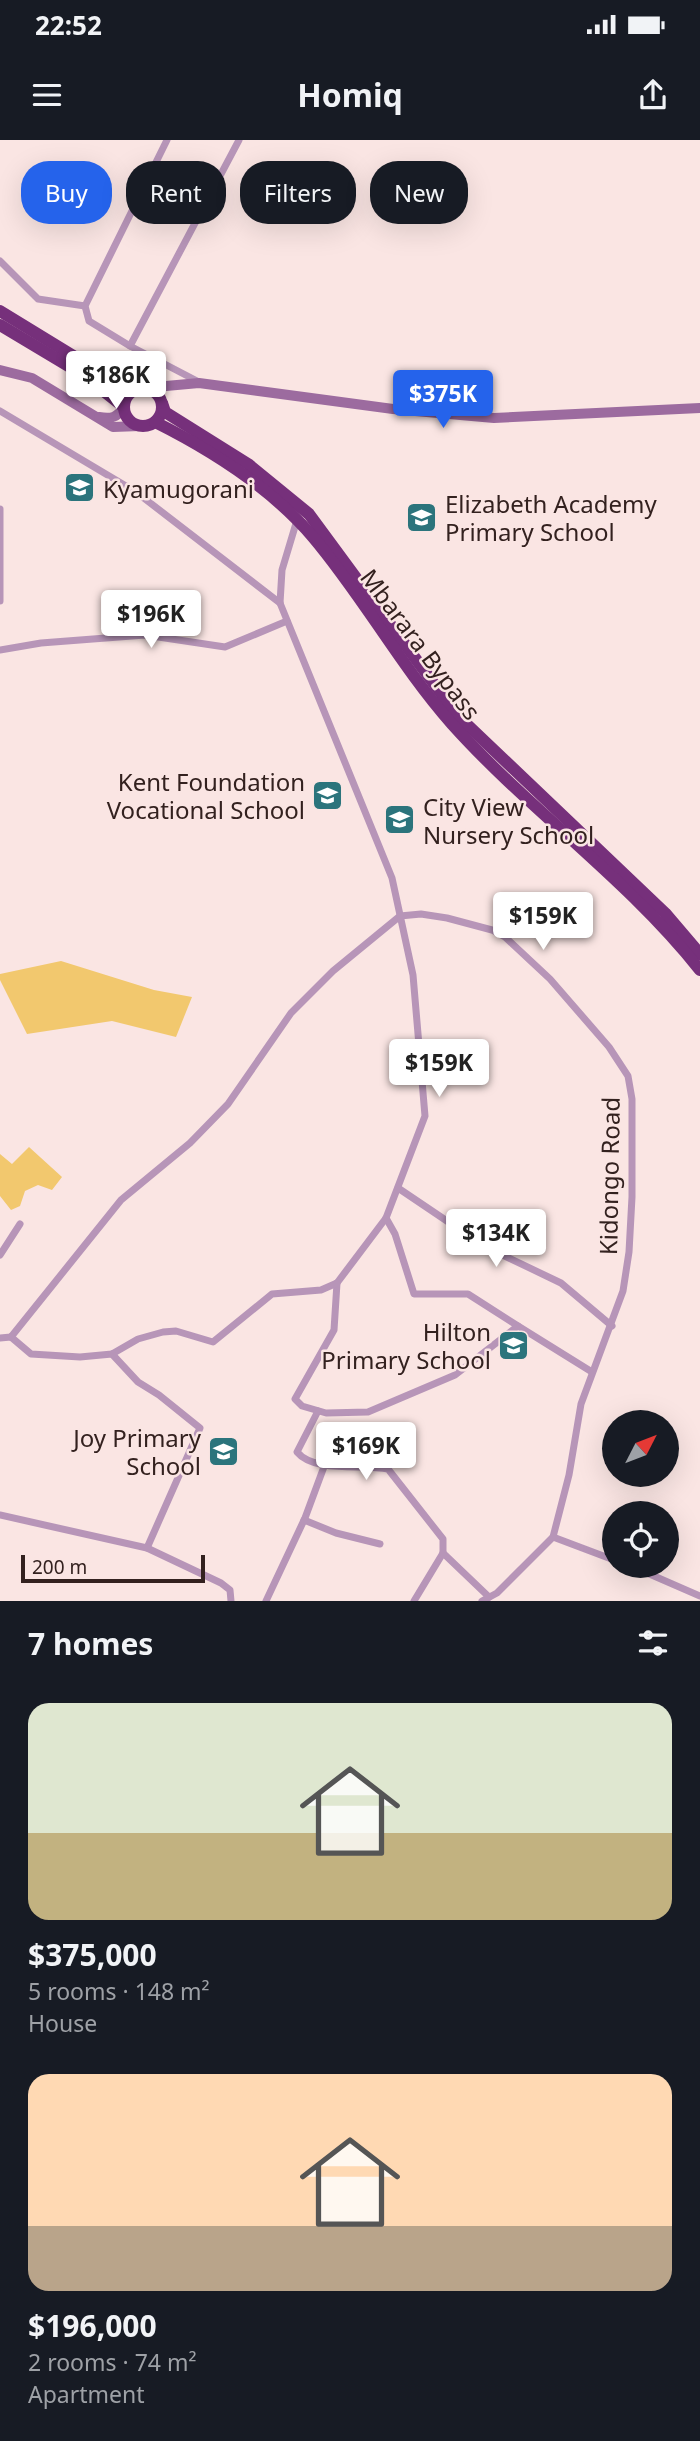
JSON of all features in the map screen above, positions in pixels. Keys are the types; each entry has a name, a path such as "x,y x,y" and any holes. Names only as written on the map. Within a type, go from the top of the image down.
{"highway":[{"path":"0,311 85,363 140,389 157,394 162,410 155,422 140,426 128,420 124,407 82,374 0,325"},
{"path":"124,407 129,394 140,389"},
{"name":"Mbarara Bypass","path":"162,403 165,412 248,464 309,514 457,715 656,904 700,954"},
{"name":"Mbarara Bypass","path":"155,422 219,459 297,520 334,564 416,681 453,725 612,875 700,970"}],"main road":[{"path":"0,370 32,378 113,427 140,426"},
{"path":"140,389 200,383 393,409 494,418 700,408"},
{"path":"162,403 170,390 186,384"},
{"path":"88,414 110,418 119,414 124,407"}],"street":[{"path":"167,140 85,306 89,321 200,383"},
{"path":"130,346 239,140"},
{"path":"0,261 38,299 85,306"},
{"path":"0,411 136,492 280,603"},
{"path":"0,509 0,601"},
{"path":"11,1337 25,1352 35,1355 80,1357 112,1354 131,1342 163,1332 176,1331 213,1342 272,1294 327,1290 337,1283 386,1218 425,1116 413,975 392,878 280,603 282,570 297,520"},
{"path":"0,650 41,643 145,635 225,647 287,621"},
{"name":"Kidongo Road","path":"400,916 421,914 447,918 492,930 505,937 550,979 609,1047 628,1076 632,1100 629,1252 623,1292 581,1404 569,1475 553,1537"},
{"path":"0,1338 11,1337 121,1200 190,1143 228,1104 291,1013 333,971 400,916"},
{"path":"398,1188 484,1246 561,1283 612,1326"},
{"path":"386,1218 395,1234 414,1294 468,1294 593,1371"},
{"path":"0,1255 20,1224"},
{"path":"337,1283 334,1330 295,1399 298,1404 318,1411 358,1415 441,1382 456,1375 518,1326"},
{"path":"112,1354 138,1382 200,1428 148,1548"},
{"path":"318,1411 297,1452 303,1459 325,1464 388,1469 443,1539 443,1553 414,1601"},
{"path":"266,1601 304,1520 325,1464"},
{"path":"0,1515 148,1548 221,1583 230,1590 231,1601"},
{"path":"304,1520 336,1533 380,1544"},
{"path":"489,1597 553,1537 602,1555"},
{"path":"443,1553 489,1597 501,1601"},
{"path":"659,1578 700,1596"}],"shaded area":[{"path":"61,961 154,990 192,997 176,1037 112,1021 27,1034 0,980 0,974"},
{"path":"29,1147 62,1177 52,1190 38,1185 25,1191 20,1206 11,1210 0,1196 0,1154 12,1164"}],"place":[{"name":"Kyamugorani","path":"80,488"},
{"name":"Elizabeth Academy Primary School","path":"422,517"},
{"name":"Kent Foundation Vocational School","path":"328,795"},
{"name":"City View Nursery School","path":"400,820"},
{"name":"Hilton Primary School","path":"514,1345"},
{"name":"Joy Primary School","path":"224,1451"}]}
